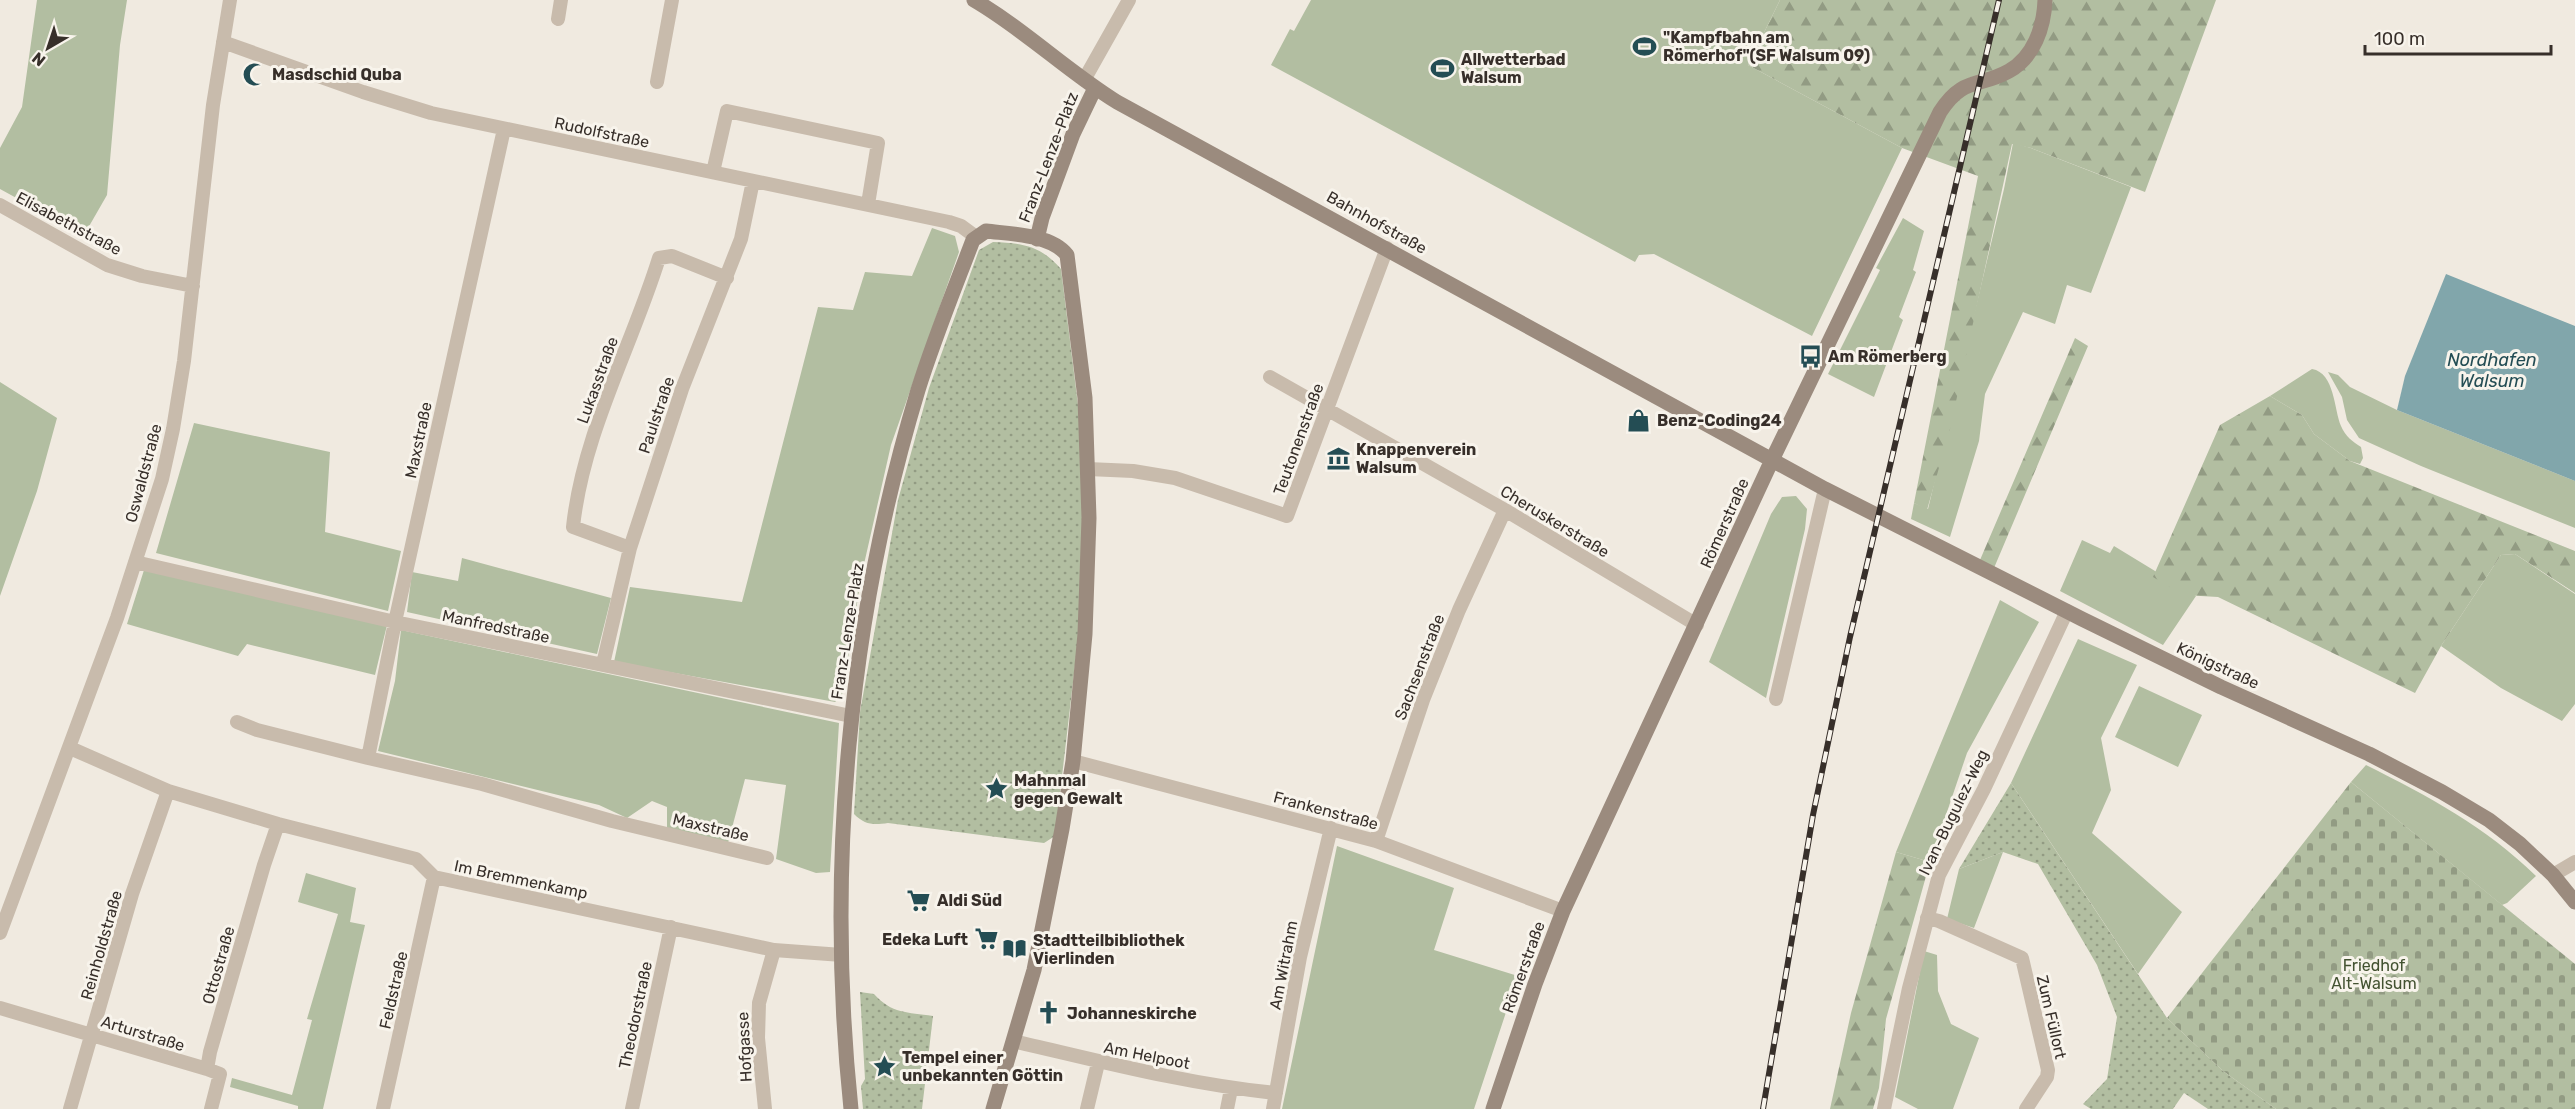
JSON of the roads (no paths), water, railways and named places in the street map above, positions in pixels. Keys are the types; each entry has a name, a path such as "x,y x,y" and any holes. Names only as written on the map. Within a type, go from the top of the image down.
{"street":[{"name":"Oswaldstraße","path":"0,933 70,748 162,479 173,429 193,286 213,105 230,0"},
{"path":"558,19 561,0"},
{"path":"657,82 672,0"},
{"name":"Bahnhofstraße","path":"974,0 990,9 1089,84 1772,460"},
{"path":"1089,84 1129,0"},
{"name":"Römerstraße","path":"1493,1109 1535,984 1563,911 1772,460 1940,112 1955,92 2009,71 2023,60 2035,45 2042,28 2045,0"},
{"name":"Rudolfstraße","path":"223,42 386,99 431,112 868,204 961,226 976,237"},
{"name":"Franz-Lenze-Platz","path":"1036,239 1086,102 1089,84"},
{"path":"713,172 727,111 878,143 868,204"},
{"name":"Maxstraße","path":"368,758 395,622 504,129"},
{"name":"Paulstraße","path":"603,664 630,548 682,389 741,239 753,181"},
{"name":"Elisabethstraße","path":"0,205 107,265 142,276 193,286"},
{"name":"Franz-Lenze-Platz","path":"851,1109 842,955 844,825 860,647 891,488 919,388 976,237 986,231 1036,239 1063,250 1067,255 1085,398 1088,469 1086,623 1073,761 1034,970 993,1109"},
{"name":"Teutonenstraße","path":"1088,469 1133,471 1175,478 1287,516 1387,248"},
{"name":"Lukasstraße","path":"630,548 573,527 576,500 594,435 659,258 672,256 727,278"},
{"name":"Cheruskerstraße","path":"1270,377 1505,510 1697,625"},
{"name":"Königstraße","path":"1772,460 2067,611 2221,687 2369,754 2442,792 2489,820 2520,844 2553,875 2575,902"},
{"path":"1776,699 1825,489"},
{"name":"Sachsenstraße","path":"1376,841 1423,700 1459,610 1505,510"},
{"name":"Manfredstraße","path":"135,562 395,622 852,716"},
{"name":"Ivan-Bugulez-Weg","path":"1884,1109 1909,988 1939,874 1948,853 1984,789 2067,611"},
{"name":"Maxstraße","path":"237,722 257,730 482,784 592,816 767,858"},
{"name":"Im Bremmenkamp","path":"70,748 168,791 278,824 416,860 434,877 774,950 842,955"},
{"name":"Frankenstraße","path":"1073,761 1376,841 1563,911"},
{"name":"Reinholdstraße","path":"70,1109 132,894 168,791"},
{"name":"Ottostraße","path":"207,1069 264,865 278,824"},
{"name":"Am Witrahm","path":"1273,1109 1300,957 1331,828"},
{"path":"2553,875 2575,862"},
{"name":"Feldstraße","path":"383,1109 434,877"},
{"name":"Zum Füllort","path":"1927,918 1939,921 2022,958 2048,1070 2047,1077 2026,1109"},
{"name":"Theodorstraße","path":"632,1109 671,927"},
{"name":"Hofgasse","path":"765,1109 758,1038 759,1003 774,950"},
{"name":"Arturstraße","path":"0,1008 207,1069"},
{"name":"Am Helpoot","path":"1013,1041 1098,1063 1231,1089 1276,1093"},
{"path":"1087,1109 1098,1063"},
{"path":"207,1069 220,1074 212,1109"},
{"path":"1227,1109 1231,1089"}],"water":[{"name":"Nordhafen Walsum","path":"2446,274 2575,326 2575,481 2397,410 2405,376"}],"railway":[{"path":"1763,1109 1813,815 1850,637 1999,0"}],"place":[{"name":"\"Kampfbahn am Römerhof\"(SF Walsum 09)","path":"1645,46"},
{"name":"Allwetterbad Walsum","path":"1443,68"},
{"name":"Masdschid Quba","path":"254,74"},
{"name":"Am Römerberg","path":"1810,356"},
{"name":"Benz-Coding24","path":"1639,420"},
{"name":"Knappenverein Walsum","path":"1338,458"},
{"name":"Mahnmal gegen Gewalt","path":"996,789"},
{"name":"Aldi Süd","path":"919,900"},
{"name":"Edeka Luft","path":"986,939"},
{"name":"Stadtteilbibliothek Vierlinden","path":"1015,949"},
{"name":"Johanneskirche","path":"1049,1013"},
{"name":"Tempel einer unbekannten Göttin","path":"884,1066"}],"park label":[{"name":"Friedhof Alt-Walsum","path":"2374,974"}]}
